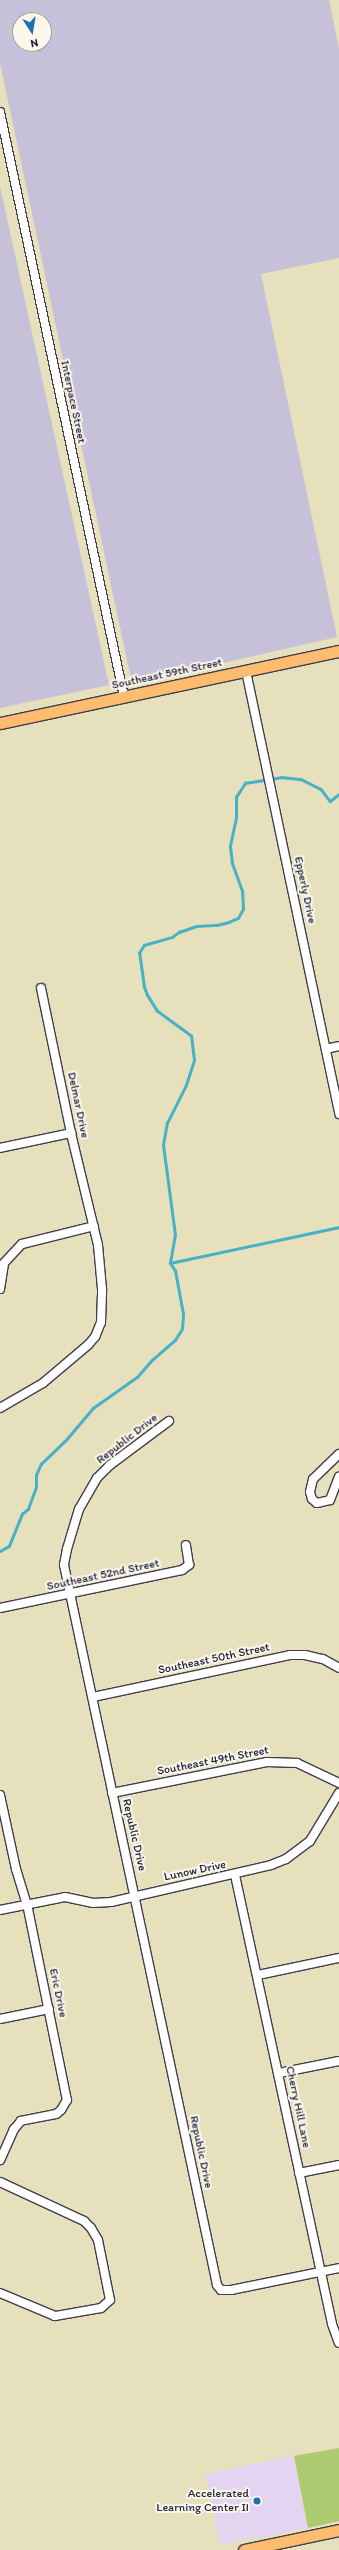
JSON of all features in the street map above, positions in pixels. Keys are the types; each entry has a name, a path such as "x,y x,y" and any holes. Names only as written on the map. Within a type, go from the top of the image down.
{"main road":[{"name":"Southeast 59th Street","path":"0,723 339,651"},
{"path":"244,2550 339,2530"}],"street":[{"name":"Interpace Street","path":"0,112 124,697"},
{"name":"Epperly Drive","path":"246,671 339,1114"},
{"name":"Delmar Drive","path":"0,1408 43,1383 95,1337 100,1322 102,1289 94,1226 71,1133 41,988"},
{"path":"326,1049 339,1046"},
{"path":"0,1148 71,1133"},
{"path":"0,1289 4,1263 22,1244 94,1226"},
{"name":"Republic Drive","path":"169,1421 110,1465 88,1493 79,1510 67,1549 64,1565 112,1793 136,1896 216,2280 221,2290 231,2290 320,2272"},
{"path":"339,1454 313,1479 310,1492 312,1499 317,1503 330,1500 339,1477"},
{"name":"Southeast 52nd Street","path":"0,1608 182,1570 189,1565 186,1545"},
{"name":"Southeast 50th Street","path":"93,1697 290,1655 305,1655 323,1659 339,1668"},
{"name":"Southeast 49th Street","path":"112,1793 274,1762 297,1763 339,1783"},
{"name":"Lunow Drive","path":"0,1910 65,1897 100,1903 236,1875 271,1865 298,1851 310,1841 339,1793"},
{"name":"Eric Drive","path":"0,1795 16,1869 27,1904 67,2100 61,2110 56,2114 20,2121 14,2129 0,2160"},
{"name":"Cherry Hill Lane","path":"236,1875 320,2272 332,2324 339,2343"},
{"path":"258,1975 339,1958"},
{"path":"0,2019 49,2009"},
{"path":"279,2073 339,2061"},
{"path":"299,2173 339,2165"},
{"path":"0,2182 84,2221 92,2228 98,2240 110,2295 108,2303 101,2308 55,2316 0,2293"},
{"path":"320,2272 339,2268"}],"shaded area":[{"path":"0,0 329,0 339,49 339,258 261,274 337,637 132,684 0,63"},
{"path":"0,186 109,685 0,708"},
{"name":"Accelerated Learning Center II","path":"294,2456 308,2528 220,2545 206,2473"}],"green space":[{"path":"339,2448 339,2521 308,2528 294,2456"}],"waterway":[{"path":"0,1551 9,1546 22,1514 28,1509 36,1487 36,1475 41,1464 65,1441 93,1408 137,1377 152,1360 175,1340 182,1329 183,1314 175,1271 170,1263 175,1235 163,1145 167,1123 186,1085 194,1060 191,1036 157,1011 147,995 144,987 139,953 144,945 172,937 179,932 196,926 217,925 238,918 243,909 242,891 232,863 230,846 236,818 236,797 245,783 281,777 301,779 321,789 330,801 339,794"},
{"path":"170,1263 339,1227"}],"place":[{"name":"Accelerated Learning Center II","path":"257,2501"}]}
